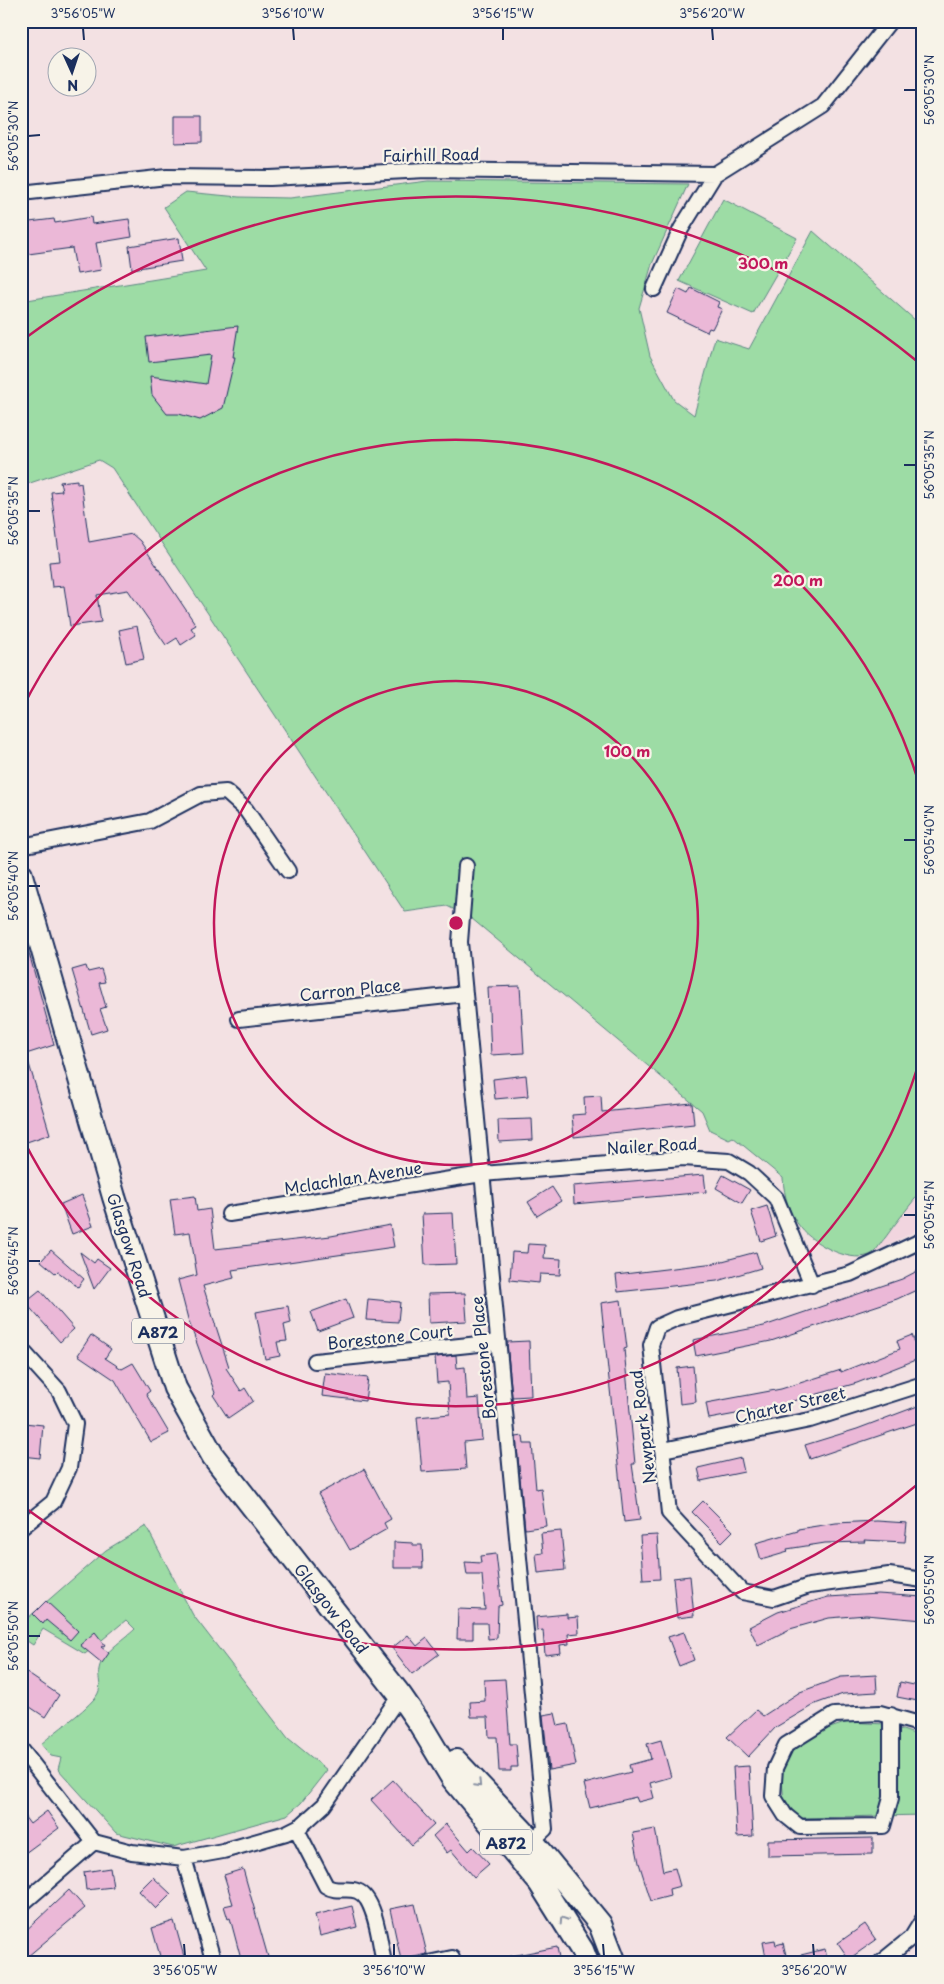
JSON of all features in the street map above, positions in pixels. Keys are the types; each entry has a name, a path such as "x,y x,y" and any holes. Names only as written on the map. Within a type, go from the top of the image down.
{"main road":[{"name":"Glasgow Road","path":"21,875 114,1197 175,1388 213,1456 400,1695 453,1779 540,1884 582,1950 587,1963"},
{"name":"Glasgow Road","path":"420,1724 532,1841 600,1924 615,1963"}],"street":[{"path":"654,289 681,229 715,174 823,106 890,21"},
{"name":"Fairhill Road","path":"21,193 167,177 270,178 426,170 715,174"},
{"path":"21,846 150,821 201,794 226,792 246,810 288,871"},
{"name":"Borestone Place","path":"466,866 460,942 545,1830 532,1841"},
{"name":"Carron Place","path":"239,1019 465,994"},
{"name":"Nailer Road","path":"482,1174 683,1158 729,1162 749,1173 776,1198 812,1285"},
{"name":"Mclachlan Avenue","path":"229,1214 482,1174"},
{"name":"Newpark Road","path":"923,1240 850,1274 676,1318 657,1327 651,1345 669,1513 742,1592 774,1598 809,1586 889,1575 923,1580"},
{"name":"Borestone Court","path":"315,1361 498,1342"},
{"path":"21,1349 59,1391 74,1424 69,1468 53,1502 21,1528"},
{"name":"Charter Street","path":"663,1450 810,1420 923,1384"},
{"path":"21,1749 94,1842 132,1852 184,1858 223,1852 296,1828 324,1805 400,1695"},
{"path":"892,1715 890,1798 883,1826 800,1827 785,1815 773,1796 775,1768 786,1745 834,1715 880,1713 892,1715 923,1725"},
{"path":"296,1828 326,1886 332,1889 356,1890 370,1901 384,1963"},
{"path":"532,1841 540,1884"},
{"path":"21,1905 94,1842"},
{"path":"184,1858 214,1963"},
{"path":"880,1963 912,1937 923,1919"},
{"path":"428,1963 452,1958 453,1963"}],"shaded area":[{"path":"923,1189 923,1227 873,1253"}],"green space":[{"path":"428,181 688,184 652,264 639,308 650,356 674,400 694,415 715,338 749,349 813,231 923,327 923,1189 873,1253 855,1257 845,1255 824,1246 807,1234 797,1223 790,1211 783,1178 733,1137 729,1139 710,1130 702,1111 471,918 447,906 405,912 112,468 99,460 21,486 21,301 206,271 164,207 186,192 239,197 290,198"},
{"path":"723,199 797,238 753,314 679,281"},
{"path":"146,1526 193,1615 288,1738 327,1770 301,1803 287,1815 173,1847 116,1833 58,1769 61,1758 51,1756 41,1744 95,1698 98,1694 100,1683 99,1669 104,1657 135,1629 126,1620 85,1654 43,1629 33,1645 21,1637 21,1624 106,1550"},
{"path":"848,1722 885,1724 923,1737 922,1815 799,1818 784,1800 781,1773 790,1753 815,1733"}],"building":[{"path":"175,116 202,116 202,142 175,143"},
{"path":"91,217 92,224 129,219 132,237 96,243 101,270 77,274 72,248 21,255 21,223 54,219 55,223"},
{"path":"179,238 182,261 132,269 129,246"},
{"path":"691,288 719,302 717,307 722,309 712,329 709,328 707,332 667,313 678,289 688,294"},
{"path":"238,326 233,357 235,357 223,408 200,420 179,414 167,414 152,395 150,376 206,384 211,355 149,362 146,337"},
{"path":"77,480 77,484 81,483 89,542 132,534 140,541 196,625 191,628 196,635 181,645 177,638 166,645 128,590 97,595 101,622 70,626 64,586 52,587 49,562 60,561 51,492 62,491 60,482"},
{"path":"137,626 144,659 126,663 119,630"},
{"path":"21,942 26,942 54,1045 26,1054 50,1134 21,1144"},
{"path":"86,966 88,972 101,969 105,982 99,983 106,1007 100,1009 107,1029 91,1034 72,970"},
{"path":"520,986 524,1053 491,1055 488,987"},
{"path":"526,1075 528,1096 495,1099 493,1079"},
{"path":"601,1096 602,1112 692,1103 694,1124 574,1137 572,1115 585,1114 584,1097"},
{"path":"532,1119 533,1140 499,1142 498,1120"},
{"path":"704,1175 706,1192 574,1204 573,1186"},
{"path":"723,1175 750,1190 742,1203 716,1188"},
{"path":"552,1187 561,1201 537,1216 528,1202"},
{"path":"82,1195 93,1226 72,1234 61,1204"},
{"path":"195,1196 197,1211 210,1209 215,1249 331,1236 390,1225 394,1247 232,1270 234,1278 203,1286 229,1367 226,1368 241,1391 245,1388 253,1401 228,1418 213,1395 215,1393 188,1319 178,1280 197,1275 190,1232 175,1234 170,1199"},
{"path":"767,1206 776,1236 761,1241 751,1211"},
{"path":"453,1213 456,1264 425,1265 422,1214"},
{"path":"528,1244 545,1245 544,1258 561,1259 560,1275 540,1274 539,1283 510,1280 512,1252 527,1253"},
{"path":"51,1250 84,1279 78,1287 57,1271 55,1273 41,1261"},
{"path":"80,1252 94,1263 97,1259 110,1268 94,1289"},
{"path":"756,1252 761,1268 717,1281 618,1292 616,1275 715,1263"},
{"path":"923,1268 923,1287 897,1299 771,1341 696,1356 693,1340 764,1326 902,1279"},
{"path":"40,1290 74,1329 60,1342 25,1302"},
{"path":"465,1293 467,1321 429,1323 428,1294"},
{"path":"346,1299 353,1318 318,1331 311,1312"},
{"path":"368,1299 400,1302 398,1322 366,1320"},
{"path":"621,1300 627,1348 624,1349 635,1464 632,1464 640,1520 624,1522 601,1303"},
{"path":"288,1306 291,1323 284,1325 287,1341 277,1342 280,1356 265,1359 256,1312"},
{"path":"91,1335 111,1349 105,1358 122,1369 133,1363 150,1391 146,1394 169,1433 151,1442 115,1380 78,1355"},
{"path":"912,1335 915,1343 923,1340 923,1357 857,1383 768,1408 709,1419 706,1403 781,1389 841,1370 841,1372 900,1349 897,1341"},
{"path":"529,1341 531,1396 512,1397 507,1342"},
{"path":"456,1355 457,1368 465,1367 467,1399 479,1398 482,1440 464,1442 466,1469 422,1472 417,1417 450,1414 448,1382 437,1383 435,1357"},
{"path":"693,1366 696,1402 680,1404 677,1368"},
{"path":"325,1373 368,1378 365,1401 322,1396"},
{"path":"923,1404 923,1421 810,1459 805,1445 857,1429"},
{"path":"24,1423 43,1425 40,1458 21,1456"},
{"path":"523,1436 524,1444 532,1444 536,1489 541,1488 546,1526 525,1529 516,1437"},
{"path":"741,1458 744,1472 701,1481 698,1468"},
{"path":"364,1469 391,1519 384,1523 387,1529 350,1550 318,1494"},
{"path":"703,1501 733,1531 722,1542 692,1512"},
{"path":"877,1521 907,1523 905,1542 864,1540 865,1542 825,1543 787,1549 788,1552 761,1560 756,1543 798,1531 798,1529 836,1523"},
{"path":"561,1531 565,1570 538,1573 536,1554 543,1553 541,1533"},
{"path":"657,1535 660,1579 643,1580 640,1536"},
{"path":"394,1542 422,1545 423,1568 394,1568"},
{"path":"496,1554 502,1605 498,1606 497,1638 488,1639 487,1623 473,1623 473,1639 457,1639 458,1609 485,1610 482,1575 467,1575 465,1562 481,1563 480,1556"},
{"path":"690,1576 694,1616 677,1618 673,1578"},
{"path":"878,1594 923,1597 923,1620 866,1615 829,1618 790,1629 758,1645 749,1627 778,1612 828,1597"},
{"path":"46,1601 78,1631 70,1640 46,1620 43,1624 33,1614"},
{"path":"567,1614 567,1618 578,1617 579,1633 568,1634 569,1644 560,1645 561,1653 545,1655 543,1630 537,1631 536,1617"},
{"path":"95,1632 105,1645 101,1647 109,1653 102,1663 80,1645"},
{"path":"684,1632 694,1660 679,1666 668,1637"},
{"path":"408,1635 417,1646 427,1638 439,1654 412,1674 392,1648"},
{"path":"21,1669 59,1695 45,1717 21,1701"},
{"path":"876,1675 877,1692 843,1694 815,1704 776,1727 748,1757 727,1737 756,1710 763,1716 800,1692 841,1677"},
{"path":"505,1679 510,1744 516,1744 518,1767 511,1767 511,1771 499,1771 497,1737 489,1737 488,1717 471,1717 470,1702 485,1701 484,1680"},
{"path":"900,1682 923,1687 923,1702 897,1697"},
{"path":"555,1713 558,1726 568,1724 576,1765 549,1770 543,1715"},
{"path":"661,1740 671,1777 650,1783 654,1798 638,1802 636,1797 590,1808 584,1784 631,1772 629,1765 651,1759 647,1744"},
{"path":"749,1766 753,1836 737,1837 733,1767"},
{"path":"393,1780 434,1825 412,1845 371,1800"},
{"path":"47,1811 59,1828 21,1856 21,1812 30,1824"},
{"path":"446,1824 469,1851 473,1847 489,1864 474,1877 451,1850 447,1853 433,1836"},
{"path":"655,1829 663,1871 675,1868 680,1886 669,1889 670,1896 651,1901 639,1863 633,1833"},
{"path":"873,1838 873,1854 768,1856 768,1840"},
{"path":"110,1868 113,1887 86,1890 84,1872"},
{"path":"243,1869 268,1957 249,1963 242,1963 230,1918 228,1919 224,1906 233,1904 224,1875"},
{"path":"153,1877 171,1894 156,1909 139,1891"},
{"path":"69,1890 85,1908 21,1962 21,1935"},
{"path":"415,1904 427,1954 401,1960 390,1909"},
{"path":"352,1906 357,1927 320,1936 315,1915"},
{"path":"174,1921 185,1960 162,1963 152,1928"},
{"path":"865,1924 876,1940 849,1959 838,1943"},
{"path":"775,1940 776,1945 783,1943 788,1963 767,1963 763,1942"},
{"path":"557,1947 560,1963 507,1963 507,1957"},
{"path":"825,1949 828,1963 790,1963 789,1958"}]}
